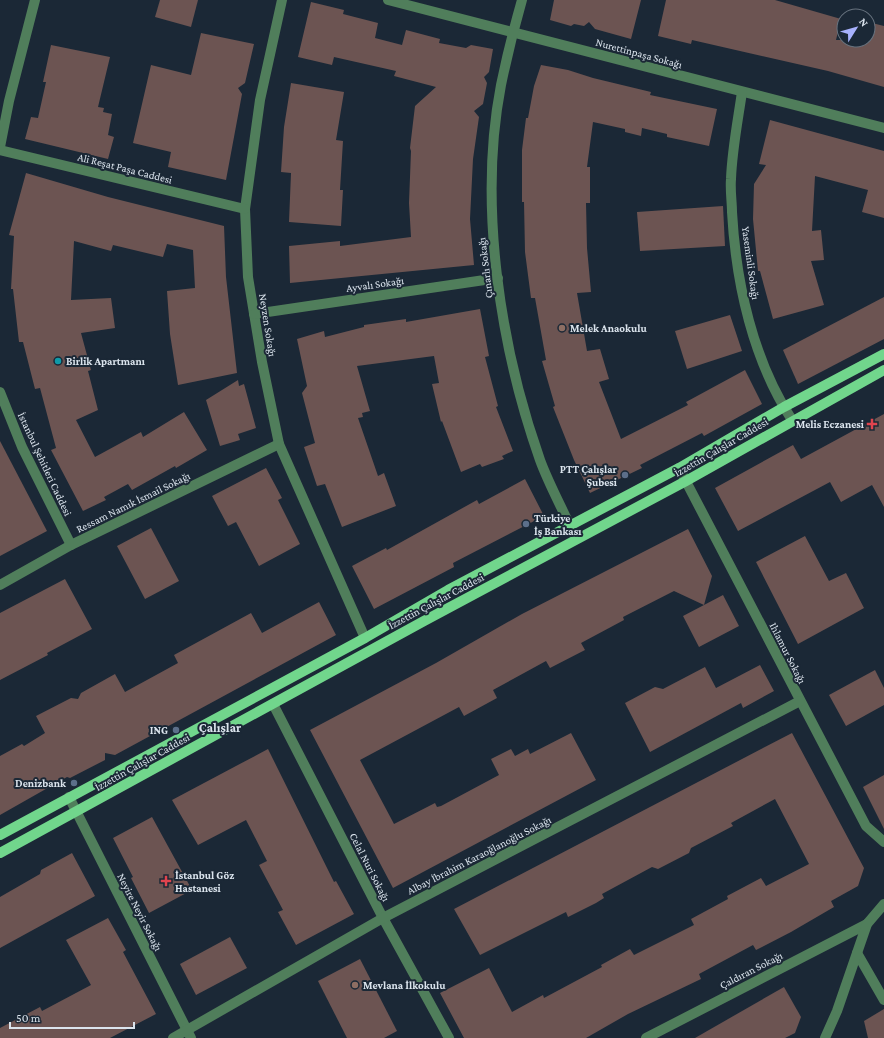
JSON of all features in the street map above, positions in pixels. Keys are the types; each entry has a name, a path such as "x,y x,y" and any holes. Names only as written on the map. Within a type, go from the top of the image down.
{"main road":[{"name":"İzzettin Çalışlar Caddesi","path":"0,835 365,638 448,590 679,468 784,408 884,354"},
{"name":"İzzettin Çalışlar Caddesi","path":"0,854 424,620 686,481 792,420 884,370"}],"street":[{"path":"0,147 9,101 35,0"},
{"name":"Neyzen Sokağı","path":"282,0 260,100 245,209 248,277 279,444 365,638"},
{"name":"Nurettinpaşa Sokağı","path":"388,0 884,128"},
{"name":"Çınarlı Sokağı","path":"522,0 501,86 493,154 493,235 503,315 521,394 540,460 570,526"},
{"name":"Yaseminli Sokağı","path":"742,92 731,179 734,247 746,311 765,366 784,408 792,420"},
{"name":"Ali Reşat Paşa Caddesi","path":"0,150 245,209"},
{"name":"Ayvalı Sokağı","path":"254,314 498,278"},
{"name":"İstanbul Şehitleri Caddesi","path":"0,392 22,447 71,545"},
{"name":"Ressam Namık İsmail Sokağı","path":"0,585 71,545 279,444"},
{"name":"Ihlamur Sokağı","path":"679,468 866,826 884,842"},
{"name":"Albay İbrahim Karaoğlanoğlu Sokağı","path":"173,1038 189,1034 383,918 800,701"},
{"name":"Celal Nuri Sokağı","path":"272,704 383,918 449,1038"},
{"name":"Neyire Neyir Sokağı","path":"69,797 189,1034"},
{"path":"825,1038 837,1011 867,924 884,904"},
{"name":"Çaldıran Sokağı","path":"646,1038 867,924"},
{"path":"857,953 884,1000"}],"building":[{"path":"160,0 198,0 191,27 155,17"},
{"path":"554,0 641,0 631,39 595,29 589,22 584,26 574,24 571,26 550,20"},
{"path":"666,0 775,0 836,18 836,48 876,48 876,24 884,26 884,87 828,71 692,40 691,44 658,36"},
{"path":"311,2 344,10 343,14 378,23 375,38 402,45 406,30 440,39 439,43 466,48 471,45 493,49 489,72 484,77 487,83 483,104 474,111 479,117 473,159 470,219 474,265 290,283 289,246 340,241 340,246 411,237 409,203 410,148 415,106 436,87 394,76 396,71 334,57 332,65 298,57"},
{"path":"201,33 254,44 245,83 238,88 242,94 226,180 168,167 171,152 133,143 151,65 191,75"},
{"path":"51,45 110,57 98,107 104,108 103,112 112,114 108,135 114,137 108,159 25,139 31,117 38,118 46,82 43,82"},
{"path":"541,65 568,70 593,78 651,92 650,95 717,109 709,146 667,137 667,134 642,128 641,136 625,132 625,129 593,122 587,167 590,167 590,203 586,203 587,248 591,292 577,293 587,351 600,349 609,379 599,382 621,439 688,405 686,402 745,370 762,404 704,436 702,433 640,465 642,468 590,493 574,460 553,407 555,406 542,361 546,360 535,298 531,298 525,252 524,202 522,202 522,150 526,118 528,118 534,86"},
{"path":"291,83 344,92 336,140 343,141 340,190 343,190 341,226 289,222 291,173 281,172 284,127"},
{"path":"770,120 884,151 884,218 862,212 868,190 815,176 812,231 821,230 824,260 811,261 824,305 773,319 760,271 758,271 753,219 754,184 766,165 759,164"},
{"path":"26,173 108,197 224,226 226,277 237,373 178,385 170,334 167,291 195,288 193,250 167,244 163,257 113,245 111,251 74,241 71,300 111,298 115,328 81,333 91,370 88,371 98,410 76,420 95,457 141,432 143,437 184,412 207,450 176,468 175,466 132,490 128,484 104,497 106,500 83,511 51,450 56,448 40,388 35,389 23,342 19,342 13,289 11,289 14,236 9,235"},
{"path":"723,206 725,246 640,251 637,212"},
{"path":"884,297 884,339 798,384 783,350"},
{"path":"480,309 489,356 485,357 498,406 496,407 513,451 502,456 504,459 482,467 480,464 461,472 442,421 441,422 432,384 439,383 434,356 357,366 370,411 362,413 363,417 358,418 378,476 384,473 396,506 342,527 325,484 317,486 304,447 315,443 302,393 307,386 297,339 324,331 325,337 364,327 364,325 406,319 406,322"},
{"path":"730,315 742,351 687,369 675,331"},
{"path":"238,380 239,386 244,384 256,428 238,434 240,440 220,446 206,400"},
{"path":"884,414 884,507 872,485 841,502 830,482 738,531 715,488 793,445 801,459"},
{"path":"0,441 47,531 0,556"},
{"path":"266,468 282,498 278,500 300,544 259,566 236,522 228,526 212,496"},
{"path":"525,479 544,516 453,563 454,567 374,609 352,566 386,548 387,550 477,500 479,504"},
{"path":"151,528 179,581 145,599 117,546"},
{"path":"688,529 712,576 704,605 674,591 623,617 624,620 581,643 585,650 550,668 546,661 493,690 497,698 464,716 459,707 360,760 394,824 435,803 437,807 441,806 499,775 491,759 511,749 515,756 528,749 530,754 571,733 596,780 393,888 310,730 436,663 522,614"},
{"path":"805,536 829,581 846,573 864,608 798,644 756,562"},
{"path":"65,579 92,629 47,653 48,655 0,680 0,613"},
{"path":"723,595 739,626 699,647 683,616"},
{"path":"319,602 336,635 115,755 105,753 105,760 70,778 67,777 0,815 0,756 22,744 24,746 45,733 36,716 71,698 78,699 81,693 115,674 125,692 178,663 174,655 251,613 262,633"},
{"path":"760,665 774,691 743,708 741,703 650,752 625,703 655,687 663,689 705,667 716,688"},
{"path":"875,670 884,688 884,705 846,726 829,695"},
{"path":"792,733 864,868 858,886 831,901 834,907 791,932 756,950 753,945 699,974 701,979 628,1014 586,1038 464,1038 440,993 489,968 512,1012 543,995 544,998 602,967 601,965 630,949 634,955 694,925 691,919 728,899 727,896 761,878 766,886 809,864 775,799 731,823 733,826 691,848 689,853 658,869 652,867 602,894 604,898 596,903 568,917 566,912 480,955 454,909"},
{"path":"268,749 334,882 336,881 354,914 296,945 278,912 283,910 259,865 267,861 246,820 198,845 172,800"},
{"path":"884,775 884,829 863,787"},
{"path":"152,817 192,890 149,913 113,838"},
{"path":"72,853 95,896 0,948 0,897 40,874 41,870"},
{"path":"108,918 126,950 123,952 156,1014 110,1038 0,1038 0,1028 40,1007 42,1011 91,985 66,940"},
{"path":"230,937 247,968 196,995 180,964"},
{"path":"360,959 397,1031 384,1038 347,1038 318,981"},
{"path":"784,987 801,1017 795,1033 785,1038 695,1038"},
{"path":"884,1009 884,1038 868,1038 864,1021"}],"place":[{"name":"Melek Anaokulu","path":"562,328"},
{"name":"Birlik Apartmanı","path":"58,361"},
{"name":"Melis Eczanesi","path":"872,424"},
{"name":"PTT Çalışlar Şubesi","path":"625,475"},
{"name":"Türkiye İş Bankası","path":"526,524"},
{"name":"ING","path":"176,730"},
{"name":"Denizbank","path":"74,783"},
{"name":"İstanbul Göz Hastanesi","path":"166,881"},
{"name":"Mevlana İlkokulu","path":"355,985"}],"district":[{"name":"Çalışlar","path":"220,727"}]}
